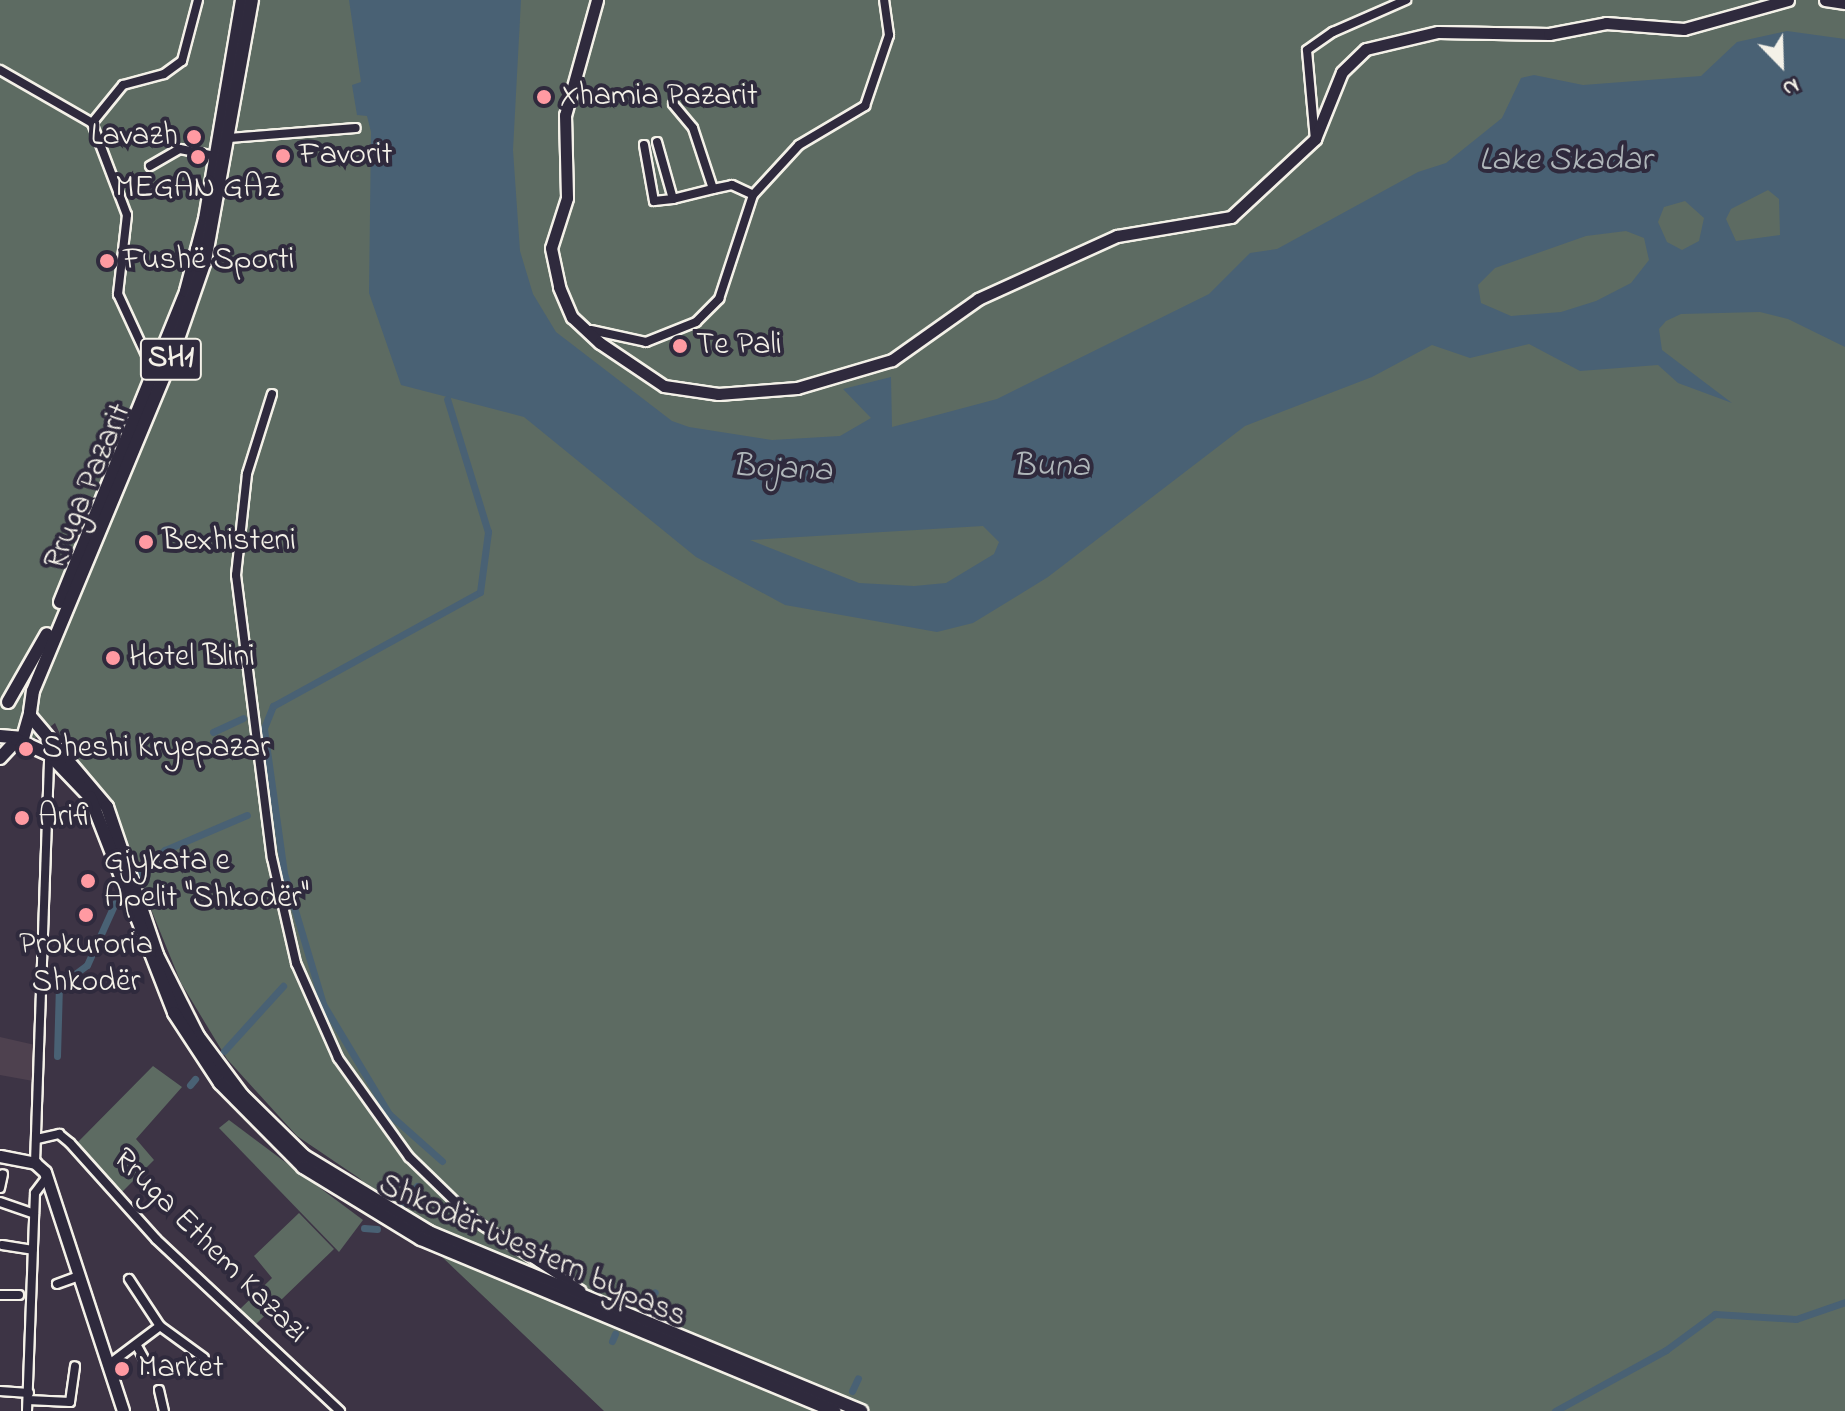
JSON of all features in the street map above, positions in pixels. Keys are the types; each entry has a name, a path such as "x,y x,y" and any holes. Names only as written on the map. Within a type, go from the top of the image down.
{"main road":[{"name":"Rruga Pazarit","path":"4,704 32,667 155,374 198,248 242,0"},
{"name":"Rruga Pazarit","path":"30,714 65,610 184,325 215,220 252,0"},
{"path":"597,0 565,115 567,198 551,248 568,311 590,336 672,388 718,394 797,388 899,358 978,299 1117,236 1231,217 1315,140 1345,66 1385,43 1438,32 1549,34 1606,23 1684,29 1788,0"},
{"path":"1825,0 1845,3"},
{"name":"SH1","path":"0,758 29,732 30,714 4,704"},
{"path":"30,714 51,751"},
{"name":"Shkodër Western bypass","path":"0,736 51,751 89,779 107,807 182,1010 212,1057 276,1131 325,1172 401,1219 861,1411"},
{"name":"Shkodër Western bypass","path":"51,751 96,808 149,962 179,1023 220,1083 282,1149 369,1212 421,1239 835,1411"},
{"path":"3,1164 35,1163 47,1177 123,1411"}],"street":[{"path":"92,123 123,85 164,74 182,61 198,0"},
{"path":"568,311 596,334 620,340 646,342 696,322 728,282 753,195 799,145 865,106 889,35 884,0"},
{"path":"1315,140 1307,50 1333,32 1406,0"},
{"path":"0,70 92,123 127,215 118,294 155,374"},
{"path":"673,104 693,128 713,189"},
{"path":"229,138 356,128"},
{"path":"657,142 673,199"},
{"path":"644,145 654,201 732,185 753,195"},
{"path":"150,166 180,149 216,156"},
{"path":"272,394 242,499 236,575 272,858 296,963 338,1058 409,1157 486,1228 602,1303"},
{"path":"35,1163 51,751"},
{"name":"Rruga Ethem Kazazi","path":"37,1139 59,1134 70,1143 156,1239 340,1411"},
{"path":"0,1188 3,1164"},
{"path":"27,1411 35,1193 47,1177"},
{"path":"0,1202 34,1214"},
{"path":"2,1245 33,1250"},
{"path":"57,1284 79,1276"},
{"path":"129,1279 160,1326 204,1358"},
{"path":"0,1295 19,1295"},
{"path":"108,1365 160,1326"},
{"path":"137,1346 149,1368"},
{"path":"0,1391 70,1402 75,1366"},
{"path":"159,1390 164,1411"}],"shaded area":[{"path":"0,0 1845,0 1845,1411 604,1411 359,1178 297,1136 227,1059 181,983 146,897 70,749 52,733 60,734 55,723 0,765"},
{"path":"0,1037 35,1045 33,1081 0,1075"},
{"path":"153,1066 182,1087 136,1139 154,1160 119,1195 76,1144"},
{"path":"229,1120 363,1220 339,1252 219,1128"},
{"path":"299,1213 334,1249 255,1325 238,1311 272,1278 254,1256"}],"water":[{"name":"Buna","path":"349,0 521,0 513,150 520,251 533,294 556,332 672,421 689,427 772,440 840,436 871,418 843,389 891,377 892,427 997,399 1209,294 1250,253 1277,249 1418,172 1446,163 1502,118 1521,78 1534,75 1583,85 1701,76 1737,42 1787,31 1845,39 1845,347 1788,319 1760,312 1681,314 1666,321 1659,329 1662,350 1732,403 1678,383 1658,365 1580,371 1529,344 1470,358 1432,345 1372,377 1245,426 1048,577 973,623 937,632 785,605 696,557 524,417 401,385 369,293 371,132 367,116 357,115 352,85 361,82","holes":["1768,190 1779,199 1780,235 1736,241 1726,219 1731,209","1685,201 1704,218 1699,241 1682,250 1667,242 1658,222 1664,207","1626,231 1644,238 1649,260 1631,283 1596,301 1561,312 1511,316 1481,303 1478,285 1495,268 1586,236","983,526 999,542 994,554 946,583 914,586 859,583 750,540"]}],"waterway":[{"path":"442,1161 389,1114 323,1004 284,873 264,728 273,706 480,592 488,532 447,399"},
{"path":"213,732 243,718"},
{"path":"138,874 165,850 247,815"},
{"path":"57,1056 59,986 87,965 115,903"},
{"path":"224,1051 283,986"},
{"path":"190,1085 195,1079"},
{"path":"399,1206 417,1186"},
{"path":"364,1228 377,1229"},
{"path":"646,1302 655,1292"},
{"path":"1555,1411 1666,1350 1715,1314 1796,1319 1845,1302"},
{"path":"612,1341 615,1334"},
{"path":"852,1391 858,1378"}],"place":[{"name":"Xhamia Pazarit","path":"544,97"},
{"name":"Lavazh","path":"194,137"},
{"name":"Favorit","path":"283,156"},
{"name":"MEGAN GAZ","path":"198,157"},
{"name":"Fushë Sporti","path":"107,261"},
{"name":"Te Pali","path":"680,346"},
{"name":"Bexhisteni","path":"146,542"},
{"name":"Hotel Blini","path":"113,658"},
{"name":"Sheshi Kryepazar","path":"26,749"},
{"name":"Arifi","path":"22,818"},
{"name":"Gjykata e Apelit \"Shkodër\"","path":"88,881"},
{"name":"Prokuroria Shkodër","path":"86,915"},
{"name":"Market","path":"122,1369"}],"water label":[{"name":"Lake Skadar","path":"1565,162"},
{"name":"Bojana","path":"782,470"}]}
